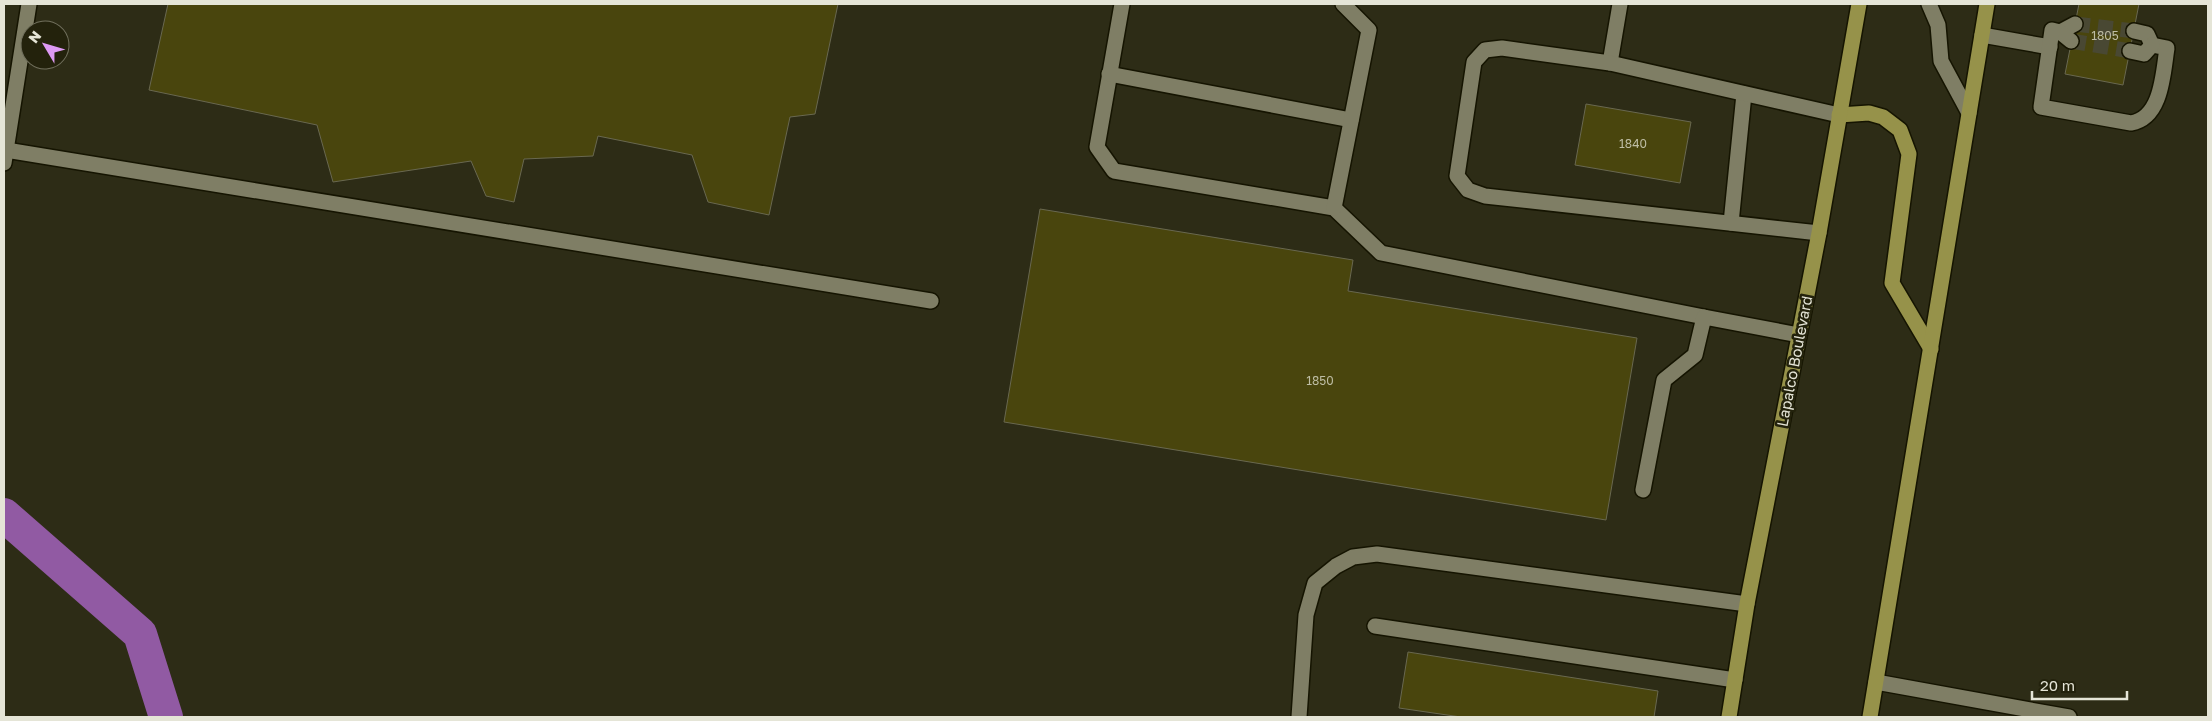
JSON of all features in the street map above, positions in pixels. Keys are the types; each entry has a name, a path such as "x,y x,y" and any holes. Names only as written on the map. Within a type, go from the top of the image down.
{"main road":[{"name":"Lapalco Boulevard","path":"1729,717 1746,604 1819,234 1859,4"},
{"path":"1870,717 1987,4"},
{"path":"1840,115 1869,113 1883,117 1900,130 1909,154 1892,283 1931,349"}],"street":[{"path":"29,4 5,157 932,301"},
{"path":"1122,4 1096,147 1114,171 1334,208 1381,253 1799,335"},
{"path":"1334,208 1369,30 1343,4"},
{"path":"1610,63 1620,4"},
{"path":"1929,4 1938,24 1941,61 1969,113"},
{"path":"2075,24 2066,37 2052,30 2041,107 2131,123 2140,122 2152,111 2157,98 2167,48 2152,45"},
{"path":"2134,31 2147,34 2152,45"},
{"path":"1982,35 2050,47"},
{"path":"2130,51 2144,54 2152,45"},
{"path":"1819,234 1485,196 1468,190 1457,176 1474,62 1485,50 1502,48 1610,63 1840,115"},
{"path":"1109,74 1351,120"},
{"path":"1731,223 1744,94"},
{"path":"1644,490 1664,380 1695,355 1704,317"},
{"path":"1300,717 1306,615 1315,583 1336,566 1353,557 1377,554 1746,604"},
{"path":"1375,626 1735,680"},
{"path":"1876,682 2023,713 2069,717"}],"building":[{"path":"168,4 838,4 815,114 790,117 769,215 708,202 692,155 598,136 593,156 524,159 514,202 486,196 471,161 333,182 317,125 149,90"},
{"path":"2079,4 2139,4 2123,85 2065,74"},
{"path":"1586,104 1691,122 1680,183 1575,165"},
{"path":"1040,209 1353,260 1348,291 1637,338 1606,520 1004,422"},
{"path":"1408,652 1658,691 1654,717 1461,717 1399,708"}],"waterway":[{"path":"4,515 140,634 166,717"}],"tunnel":[{"path":"2075,24 2134,31"},
{"path":"2071,41 2130,51"}]}
